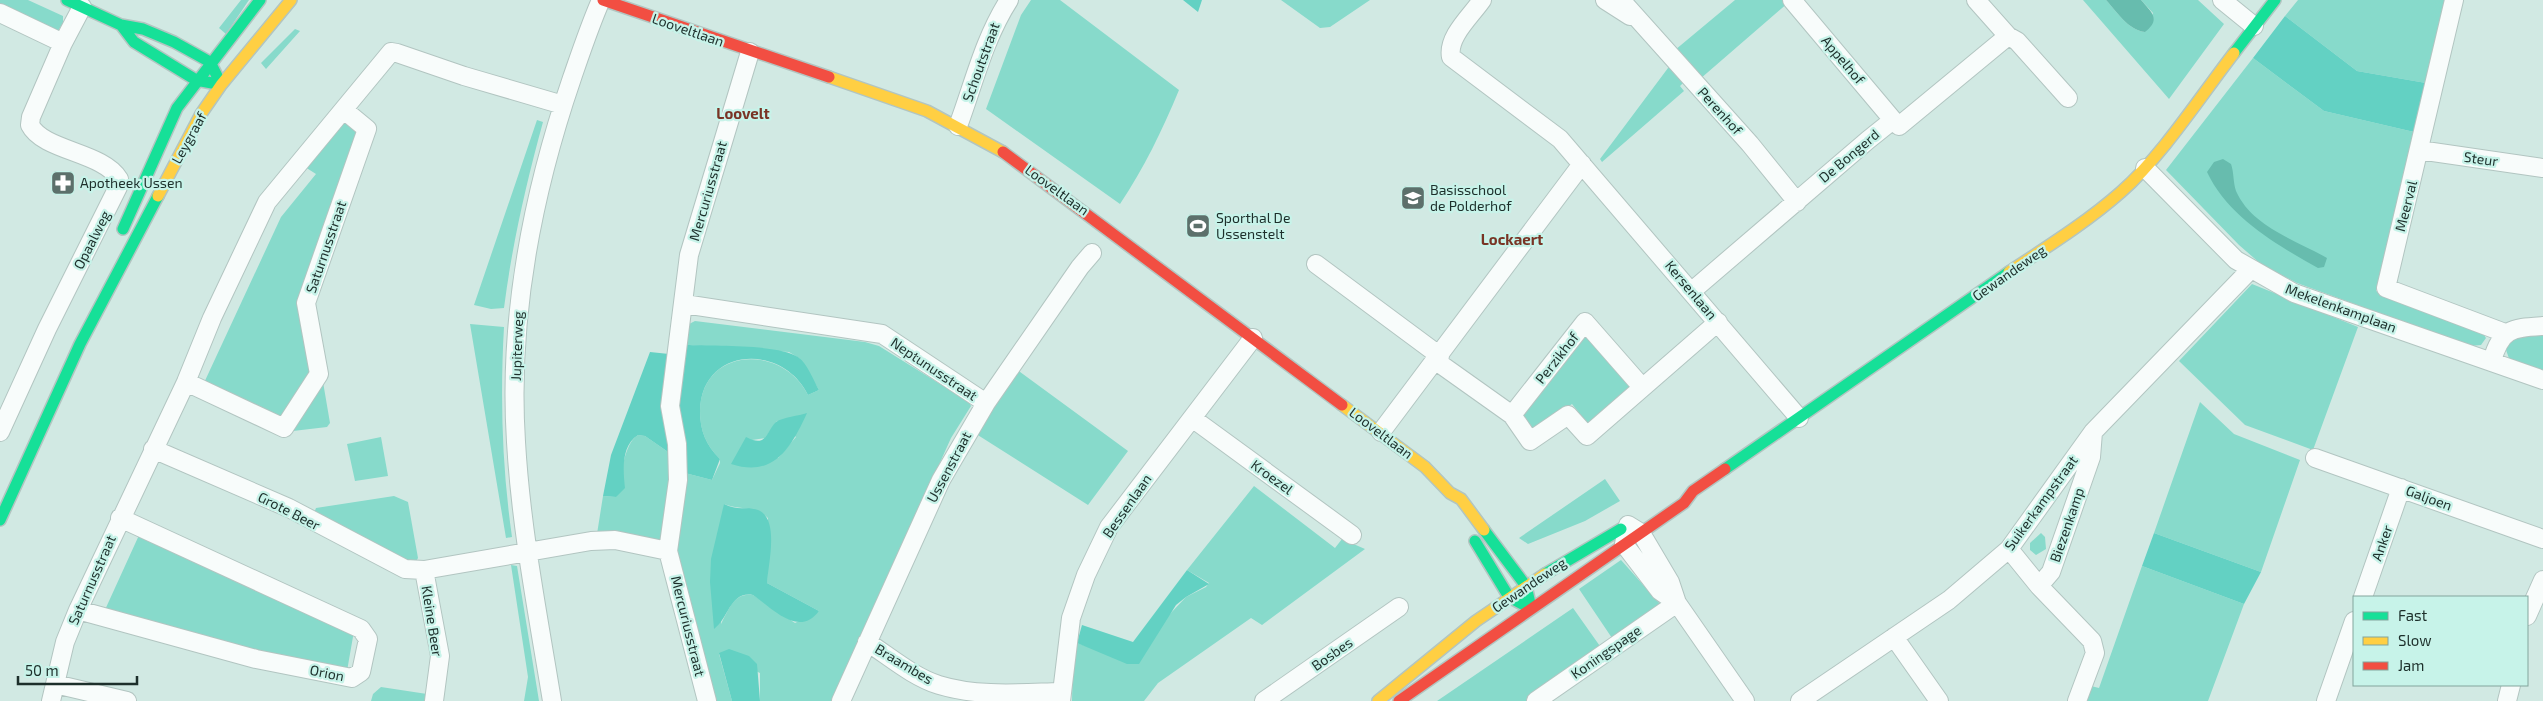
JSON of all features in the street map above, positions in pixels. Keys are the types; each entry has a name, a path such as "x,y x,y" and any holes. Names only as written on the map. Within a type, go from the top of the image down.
{"street":[{"name":"Leygraaf","path":"120,237 147,171 177,108 196,80 260,0"},
{"name":"Leygraaf","path":"0,520 80,344 201,114 221,84 291,0"},
{"name":"Looveltlaan","path":"602,0 927,111 958,126 1013,158 1382,432 1425,467 1450,493 1461,499 1526,586 1531,608"},
{"name":"Jupiterweg","path":"552,701 527,552 516,442 517,321 524,266 535,208 563,105 602,0"},
{"name":"Schoutstraat","path":"958,126 985,46 996,20 1009,0"},
{"name":"Kersenlaan","path":"1482,0 1449,48 1451,57 1560,139 1799,418"},
{"name":"Perenhof","path":"1605,0 1641,22"},
{"name":"Perenhof","path":"1621,0 1750,144 1797,202"},
{"name":"Appelhof","path":"1792,0 1893,120"},
{"path":"1976,0 2008,36 2017,41 2068,98"},
{"path":"2222,0 2254,26"},
{"name":"Gewandeweg","path":"1378,701 1456,637 1509,597 1557,565 1684,504 1693,491 2088,218 2121,192 2145,168 2274,0"},
{"name":"Meerval","path":"2454,0 2386,288 2505,333"},
{"path":"74,3 121,25 143,29 174,42 210,62 221,84"},
{"name":"Opaalweg","path":"0,432 47,329 118,186 119,179 108,167 39,136 30,125 31,117 63,43 74,3"},
{"path":"0,13 63,43"},
{"path":"121,25 134,42 196,80 221,84"},
{"name":"De Bongerd","path":"1692,291 1893,120 1899,126 2008,36"},
{"name":"Saturnusstraat","path":"53,693 65,642 78,610 186,382 212,318 267,202 344,110 372,72 391,52 563,105"},
{"name":"Mercuriusstraat","path":"707,701 668,551 678,480 677,444 670,406 689,255 750,52"},
{"name":"Saturnusstraat","path":"186,382 284,428 319,374 306,303 367,128 344,110"},
{"name":"Steur","path":"2420,150 2543,168"},
{"path":"1382,432 1582,164"},
{"name":"Mekelenkamplaan","path":"2145,168 2236,260 2251,270 2294,292 2543,380"},
{"name":"Ussenstraat","path":"841,701 941,480 986,403 1092,253"},
{"path":"1316,264 1512,415 1530,441 1568,415 1587,436 1718,322"},
{"name":"Leygraaf","path":"80,344 109,265"},
{"name":"Suikerkampstraat","path":"1800,701 1949,600 2009,549 2093,432 2251,270"},
{"name":"Neptunusstraat","path":"684,304 882,334 986,403"},
{"name":"Perzikhof","path":"1512,415 1585,322 1642,388"},
{"path":"2492,361 2496,347 2505,333 2518,327 2543,326"},
{"name":"Bessenlaan","path":"1061,697 1071,618 1086,575 1109,527 1253,338"},
{"name":"Kroezel","path":"1192,418 1352,535"},
{"name":"Biezenkamp","path":"2039,586 2051,572 2091,457 2093,432"},
{"name":"Grote Beer","path":"153,449 289,508 405,569 424,570 527,552"},
{"name":"Galjoen","path":"2316,458 2543,539"},
{"name":"Anker","path":"2362,596 2401,488"},
{"name":"Gewandeweg","path":"1661,505 1677,494 1693,491"},
{"name":"Looveltlaan","path":"1450,493 1454,506 1509,597"},
{"name":"Orion","path":"78,610 256,659 352,678 361,672 368,639 361,629 120,518"},
{"path":"1677,603 1660,590 1624,544 1635,526 1670,582 1677,603 1745,701"},
{"path":"527,552 591,541 615,540 668,551"},
{"name":"Gewandeweg","path":"1399,701 1624,544"},
{"path":"2009,549 2039,586 2092,641 2096,653 2077,701"},
{"name":"Kleine Beer","path":"424,570 440,656 434,701"},
{"path":"2528,614 2543,580"},
{"path":"1509,597 1531,608"},
{"name":"Koningspage","path":"1536,701 1677,603"},
{"name":"Bosbes","path":"1264,701 1399,607"},
{"path":"2326,701 2353,624"},
{"path":"1894,637 1938,701"},
{"name":"Braambes","path":"867,642 938,685 985,693 1061,697"},
{"path":"2507,701 2511,686"},
{"path":"53,693 128,701"}],"shaded area":[{"path":"0,0 28,0 63,16 63,23 58,31 0,5"},
{"path":"241,0 249,0 226,34 219,28"},
{"path":"1031,0 1060,0 1179,90 1152,149 1120,204 986,109 1021,15"},
{"path":"1183,0 1202,0 1198,12"},
{"path":"1281,0 1370,0 1330,27 1320,28"},
{"path":"1735,0 1787,0 1789,2 1700,79 1675,50"},
{"path":"2083,0 2106,0 2128,24 2139,31 2145,32 2153,13 2141,0 2198,0 2224,24 2169,99"},
{"path":"2106,0 2141,0 2151,12 2154,20 2153,23 2145,32 2139,31 2123,20"},
{"path":"2298,0 2445,0 2426,83 2357,71 2285,16"},
{"path":"2285,16 2357,71 2426,83 2414,132 2324,111 2253,58"},
{"path":"295,29 300,31 266,69 261,63"},
{"path":"2253,58 2324,111 2414,132 2376,291 2480,329 2486,338 2481,345 2470,346 2297,283 2262,265 2239,245 2166,170"},
{"path":"1671,64 1685,81 1680,86 1684,91 1602,162 1600,159"},
{"path":"343,119 360,136 304,296 313,374 285,415 276,418 203,385 281,217 316,174 305,167"},
{"path":"537,120 543,122 520,215 504,308 491,309 474,305"},
{"path":"2223,159 2231,164 2236,191 2243,203 2253,214 2276,231 2327,258 2324,267 2318,268 2286,250 2255,228 2227,203 2207,172 2214,162"},
{"path":"2252,284 2358,327 2313,450 2245,425 2179,361"},
{"path":"695,321 865,342 879,346 969,402 971,406 951,438 833,701 760,701 760,673 719,654 732,701 712,701 676,545 684,503 685,473 712,480 720,463 720,459 708,443 701,425 700,411 704,390 714,374 728,364 745,360 763,360 780,367 796,378 808,395 819,390 799,358 789,352 686,345 689,324","holes":["777,421 796,437 778,458 752,440 765,438","724,504 753,510 768,518 767,583 819,611 795,623 753,595 746,595 741,596 733,603 721,624"]},
{"path":"470,324 504,327 503,432 512,537 506,538"},
{"path":"1588,328 1638,386 1591,428 1572,404 1533,431 1522,417"},
{"path":"2543,333 2543,371 2510,361 2506,350 2512,338"},
{"path":"686,345 761,348 789,353 802,360 819,390 808,395 796,378 780,366 763,360 745,359 728,364 714,374 704,390 700,411 701,425 705,437 720,459 712,480 685,473 677,403"},
{"path":"650,352 669,354 671,454 645,436 638,435 629,445 624,459 625,488 616,497 603,496 611,455"},
{"path":"1016,369 1128,451 1088,505 973,432"},
{"path":"323,382 330,423 327,427 293,431 292,425"},
{"path":"2200,402 2234,434 2300,460 2261,572 2154,533"},
{"path":"807,413 794,438 779,457 759,467 731,464 746,437 758,441 762,440 776,422"},
{"path":"638,435 645,436 671,454 665,541 597,534 603,496 616,497 626,454 629,446"},
{"path":"381,437 388,476 355,481 347,444"},
{"path":"1605,479 1620,501 1585,521 1528,544 1519,538"},
{"path":"1254,486 1335,548 1342,539 1365,549 1262,625 1251,618 1158,683 1144,701 1072,701 1073,656 1077,643 1106,653 1119,655 1169,615 1186,597 1206,587 1209,583 1187,570"},
{"path":"394,496 408,502 418,558 414,565 312,518 316,508"},
{"path":"724,504 758,510 765,515 771,532 767,583 819,611 811,619 803,622 786,618 753,595 745,595 739,597 730,606 714,629 710,582 711,559"},
{"path":"140,533 354,631 347,671 261,655 104,612"},
{"path":"2041,533 2045,537 2046,549 2036,555 2030,550 2030,543"},
{"path":"2154,533 2261,572 2244,604 2142,566"},
{"path":"1621,560 1661,605 1614,641 1579,589"},
{"path":"511,565 517,566 539,701 524,701 528,677"},
{"path":"2142,566 2244,604 2208,701 2085,701 2091,686 2099,688"},
{"path":"1187,570 1209,584 1176,605 1139,664 1127,664 1077,643 1082,625 1133,642"},
{"path":"1573,608 1602,649 1527,701 1437,701"},
{"path":"729,649 749,656 757,664 760,701 732,701 719,653"},
{"path":"381,687 427,694 426,701 371,701 373,694"}],"traffic: fast":[{"path":"67,0 121,25 143,29 174,42 210,62 217,76"},
{"path":"123,229 177,108 260,0"},
{"path":"2234,53 2275,0"},
{"path":"121,25 134,42 196,80 212,83"},
{"path":"0,520 80,344 158,196"},
{"path":"1725,469 2009,272"},
{"path":"1545,574 1621,529"},
{"path":"1484,530 1526,586 1531,608"},
{"path":"1475,541 1509,597 1524,605"}],"traffic: slow":[{"path":"158,196 201,114 221,85 291,0"},
{"path":"2009,272 2066,234 2121,192 2166,144 2234,53"},
{"path":"829,77 927,111 1003,152"},
{"path":"1342,405 1425,467 1450,493 1461,499 1484,530"},
{"path":"1378,701 1476,621 1545,574"}],"traffic: jam":[{"path":"603,0 829,77"},
{"path":"1003,152 1342,405"},
{"path":"1399,701 1684,503 1693,491 1725,469"}],"place":[{"name":"Apotheek Ussen","path":"63,183"},
{"name":"Basisschool de Polderhof","path":"1413,198"},
{"name":"Sporthal De Ussenstelt","path":"1198,226"}],"district":[{"name":"Loovelt","path":"743,114"},
{"name":"Lockaert","path":"1512,240"}]}
